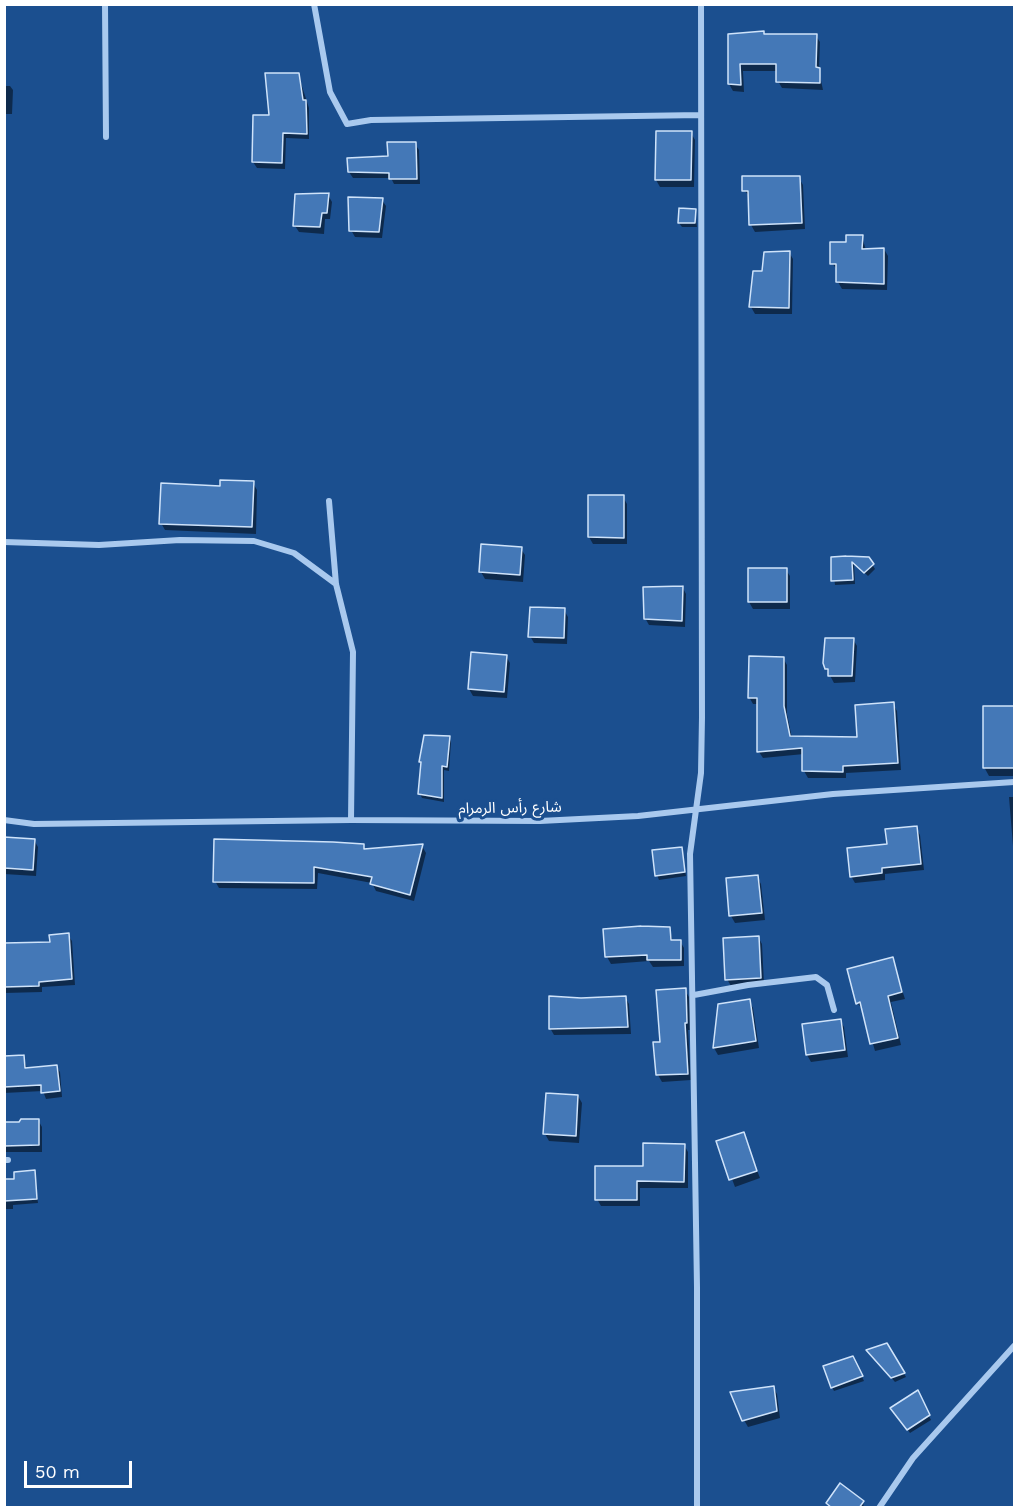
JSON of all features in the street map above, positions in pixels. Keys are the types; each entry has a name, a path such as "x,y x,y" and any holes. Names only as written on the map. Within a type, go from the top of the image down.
{"street":[{"path":"105,4 106,137"},
{"path":"314,4 330,92 347,124 382,120 701,116"},
{"path":"697,1508 694,995 690,854 701,773 702,717 701,4"},
{"path":"330,501 336,584 353,652 351,820"},
{"path":"4,542 99,545 180,540 254,541 294,553 336,584"},
{"name":"شارع رأس الرمرام","path":"4,820 34,824 351,820 540,821 638,816 833,794 1014,782"},
{"path":"694,995 747,985 816,977 827,985 834,1010"},
{"path":"879,1508 913,1458 1014,1346"}],"building":[{"path":"764,31 764,34 817,34 816,67 820,68 820,83 776,82 776,64 740,64 741,85 728,84 728,34"},
{"path":"265,73 299,73 303,100 306,100 307,134 283,133 282,163 252,162 253,115 269,115"},
{"path":"656,131 692,131 691,180 655,180"},
{"path":"387,142 416,142 417,179 389,179 389,173 348,172 347,158 388,156"},
{"path":"742,176 800,176 802,223 749,225 748,191 742,191"},
{"path":"329,193 327,213 322,213 320,227 293,226 295,194"},
{"path":"348,197 383,198 379,232 349,231"},
{"path":"679,208 696,209 695,223 678,223"},
{"path":"846,235 863,235 862,249 884,248 884,284 836,282 836,264 830,264 830,242 846,242"},
{"path":"790,251 789,308 749,307 753,271 762,271 764,252"},
{"path":"220,480 254,481 252,527 159,524 161,483 220,486"},
{"path":"588,495 624,495 624,538 588,537"},
{"path":"481,544 522,547 520,575 479,572"},
{"path":"831,557 869,557 874,564 864,573 852,562 853,580 831,581"},
{"path":"748,568 787,568 787,602 748,602"},
{"path":"683,586 682,621 644,619 643,587"},
{"path":"530,607 565,608 564,638 528,637"},
{"path":"825,638 854,638 852,676 828,676 828,669 825,669 823,663"},
{"path":"471,652 507,655 504,692 468,689"},
{"path":"749,656 784,657 784,706 790,736 857,737 855,705 894,702 898,763 843,766 843,772 802,771 802,748 757,752 757,698 748,698"},
{"path":"983,706 1014,706 1014,768 983,768"},
{"path":"424,735 450,736 447,767 442,766 442,798 418,794 421,762 419,762"},
{"path":"917,826 921,864 882,868 882,873 850,877 847,848 887,844 885,829"},
{"path":"4,837 35,839 33,870 4,868"},
{"path":"214,839 364,844 364,849 423,844 410,895 370,884 372,877 314,867 314,883 213,882"},
{"path":"682,847 685,872 655,876 652,850"},
{"path":"758,875 762,913 729,916 726,878"},
{"path":"641,926 670,927 671,940 681,940 681,960 647,960 647,955 605,957 603,929"},
{"path":"69,933 72,979 39,982 39,986 4,987 4,943 50,942 49,935"},
{"path":"759,936 761,978 725,980 723,938"},
{"path":"893,957 902,992 888,996 898,1038 870,1044 860,1002 856,1004 847,969"},
{"path":"686,988 687,1023 685,1023 688,1074 656,1075 653,1042 660,1042 656,990"},
{"path":"549,996 581,998 626,996 628,1027 549,1029"},
{"path":"750,999 756,1041 713,1048 718,1004"},
{"path":"841,1019 845,1050 806,1055 802,1024"},
{"path":"24,1055 25,1068 57,1065 60,1091 41,1093 41,1085 4,1087 4,1056"},
{"path":"546,1093 578,1095 576,1136 543,1134"},
{"path":"21,1119 39,1119 39,1145 4,1146 4,1122 19,1122"},
{"path":"744,1132 757,1171 729,1180 716,1141"},
{"path":"643,1143 685,1144 684,1182 637,1181 637,1200 595,1200 595,1166 643,1166"},
{"path":"35,1170 37,1199 4,1201 4,1179 14,1179 14,1172"},
{"path":"887,1343 905,1373 891,1378 866,1350"},
{"path":"853,1356 863,1376 831,1388 823,1366"},
{"path":"774,1386 777,1411 742,1421 730,1392"},
{"path":"918,1390 930,1415 907,1430 890,1408"},
{"path":"840,1483 864,1501 859,1508 832,1508 826,1503"}]}
